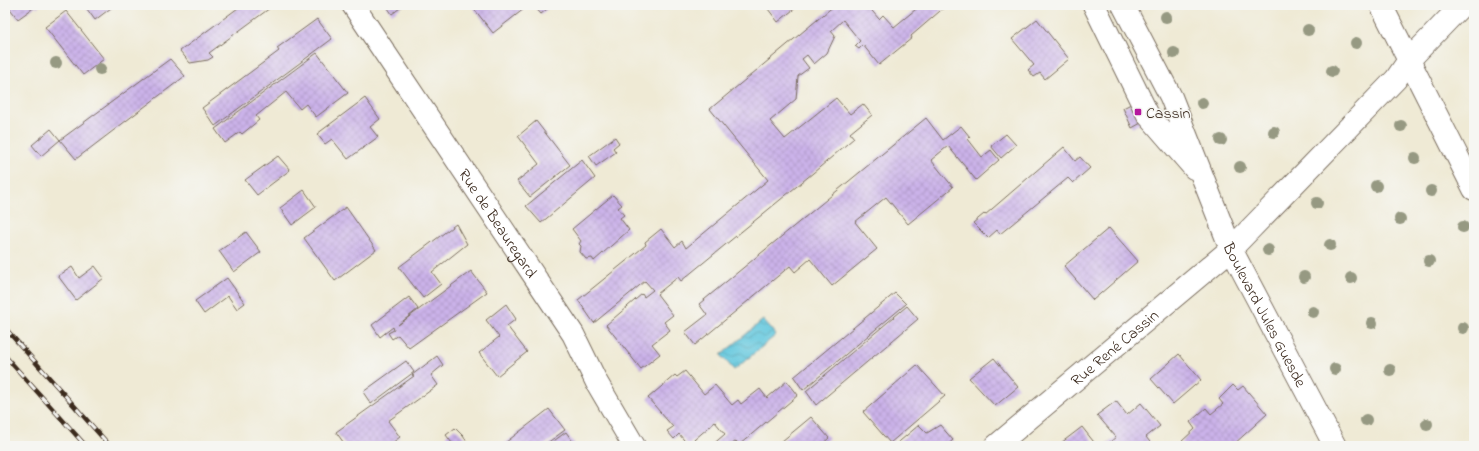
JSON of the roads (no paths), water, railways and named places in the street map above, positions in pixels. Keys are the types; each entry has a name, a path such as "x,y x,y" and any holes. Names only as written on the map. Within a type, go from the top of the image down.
{"street":[{"name":"Rue de Beauregard","path":"353,5 573,334 597,384 634,446"},
{"name":"Boulevard Jules Guesde","path":"1094,5 1148,115 1204,179"},
{"name":"Boulevard Jules Guesde","path":"1124,5 1171,97 1231,249 1334,446"},
{"name":"Rue René Cassin","path":"996,446 1231,249 1396,78 1410,60 1462,5"},
{"path":"1386,11 1474,189"}],"water":[{"path":"763,320 776,335 734,370 721,355"}],"railway":[{"path":"5,328 110,446"},
{"path":"5,356 86,446"}],"place":[{"name":"Cassin","path":"1138,112"}]}
